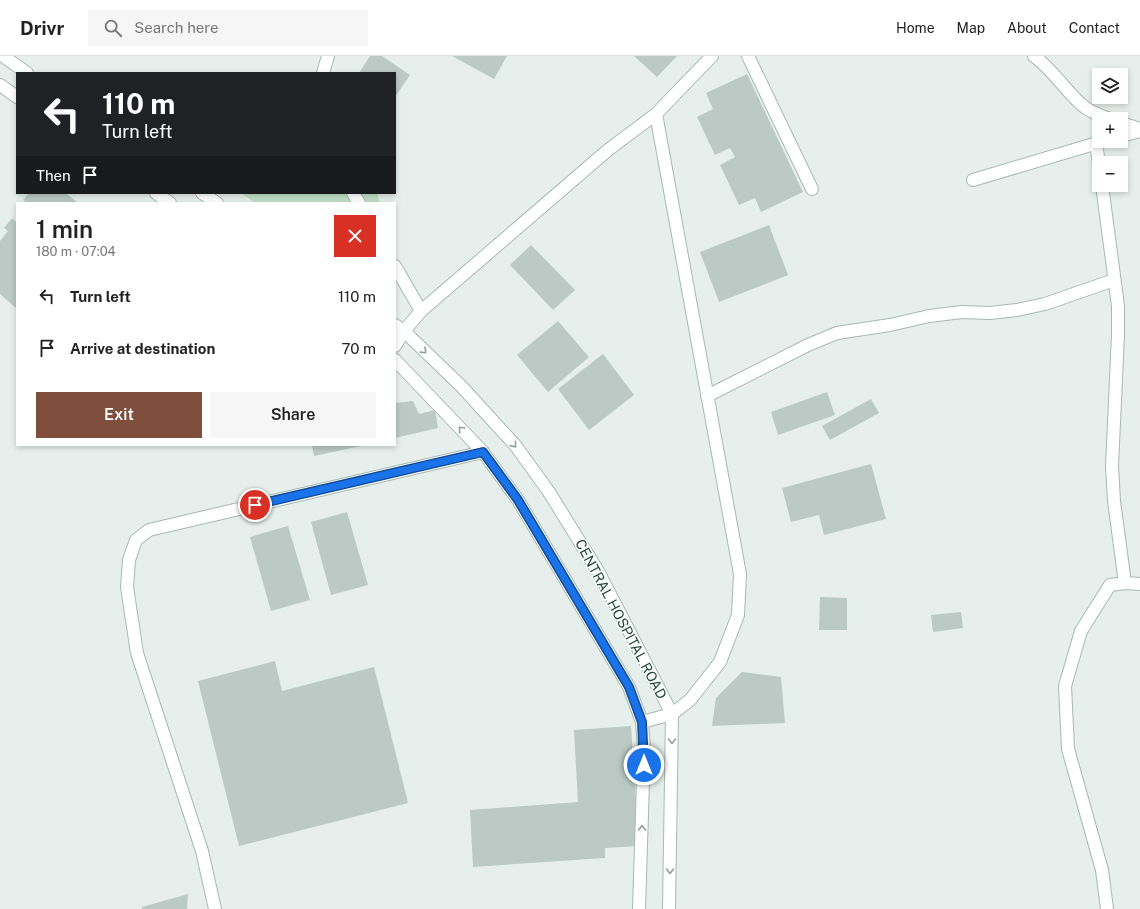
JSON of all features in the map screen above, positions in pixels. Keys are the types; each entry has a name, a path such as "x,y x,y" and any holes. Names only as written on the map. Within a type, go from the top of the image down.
{"street":[{"path":"3,56 26,72"},
{"path":"323,72 328,56"},
{"path":"396,342 400,328 421,312 608,150 656,114 712,56"},
{"path":"748,56 812,189"},
{"path":"1034,56 1046,65 1083,106 1093,112"},
{"path":"0,85 16,96"},
{"path":"642,722 672,714 690,700 720,662 738,615 740,574 656,114"},
{"path":"1128,126 1140,130"},
{"path":"1128,134 1140,130"},
{"path":"973,180 1092,144"},
{"path":"1103,192 1118,306 1112,466 1114,501 1125,582"},
{"path":"157,194 169,202"},
{"path":"204,194 216,202"},
{"path":"396,268 421,312"},
{"path":"708,396 808,345 837,333 890,325 929,316 962,312 990,313 1017,310 1045,304 1114,280"},
{"name":"CENTRAL HOSPITAL ROAD","path":"400,328 462,387 515,445 549,492 599,573 672,714 669,909"},
{"name":"CENTRAL HOSPITAL ROAD","path":"396,361 483,452 518,500 629,687 642,722 644,757 639,909"},
{"path":"215,909 202,851 137,653 127,587 129,560 136,540 149,530 483,452"},
{"path":"1108,909 1102,870 1068,749 1065,686 1081,631 1110,585 1125,582 1140,584"}],"green space":[{"path":"242,194 377,194 380,202 254,202"}],"building":[{"path":"370,56 382,56 410,75 396,96 396,72 360,72"},
{"path":"452,56 507,56 494,79"},
{"path":"634,56 677,56 657,77"},
{"path":"747,74 803,192 761,212 755,198 739,205 720,165 735,157 730,148 715,155 697,117 713,109 706,93"},
{"path":"28,194 67,194 77,202 26,202 23,200"},
{"path":"12,218 16,222 16,308 0,294 0,241 8,231 4,228"},
{"path":"769,225 788,275 719,302 700,252"},
{"path":"531,245 575,290 553,310 510,265"},
{"path":"558,321 589,357 548,392 517,355"},
{"path":"603,354 634,395 589,430 558,389"},
{"path":"827,392 835,415 778,435 771,412"},
{"path":"871,399 879,413 830,440 822,426"},
{"path":"413,401 419,414 435,410 438,428 396,438 396,403"},
{"path":"312,446 361,446 314,456"},
{"path":"871,464 886,519 824,535 819,515 791,522 782,488"},
{"path":"347,512 368,585 331,595 311,522"},
{"path":"288,526 310,600 271,611 250,537"},
{"path":"820,597 847,598 847,630 819,630"},
{"path":"961,612 963,628 933,632 931,615"},
{"path":"275,661 282,691 374,667 408,803 239,846 198,681"},
{"path":"742,672 781,677 785,723 712,726 716,698"},
{"path":"631,726 639,846 605,848 605,858 473,867 470,810 578,802 574,730"},
{"path":"188,894 187,909 142,909 142,907"}],"route":[{"path":"255,505 483,452 518,500 629,687 642,722 644,765"}]}
